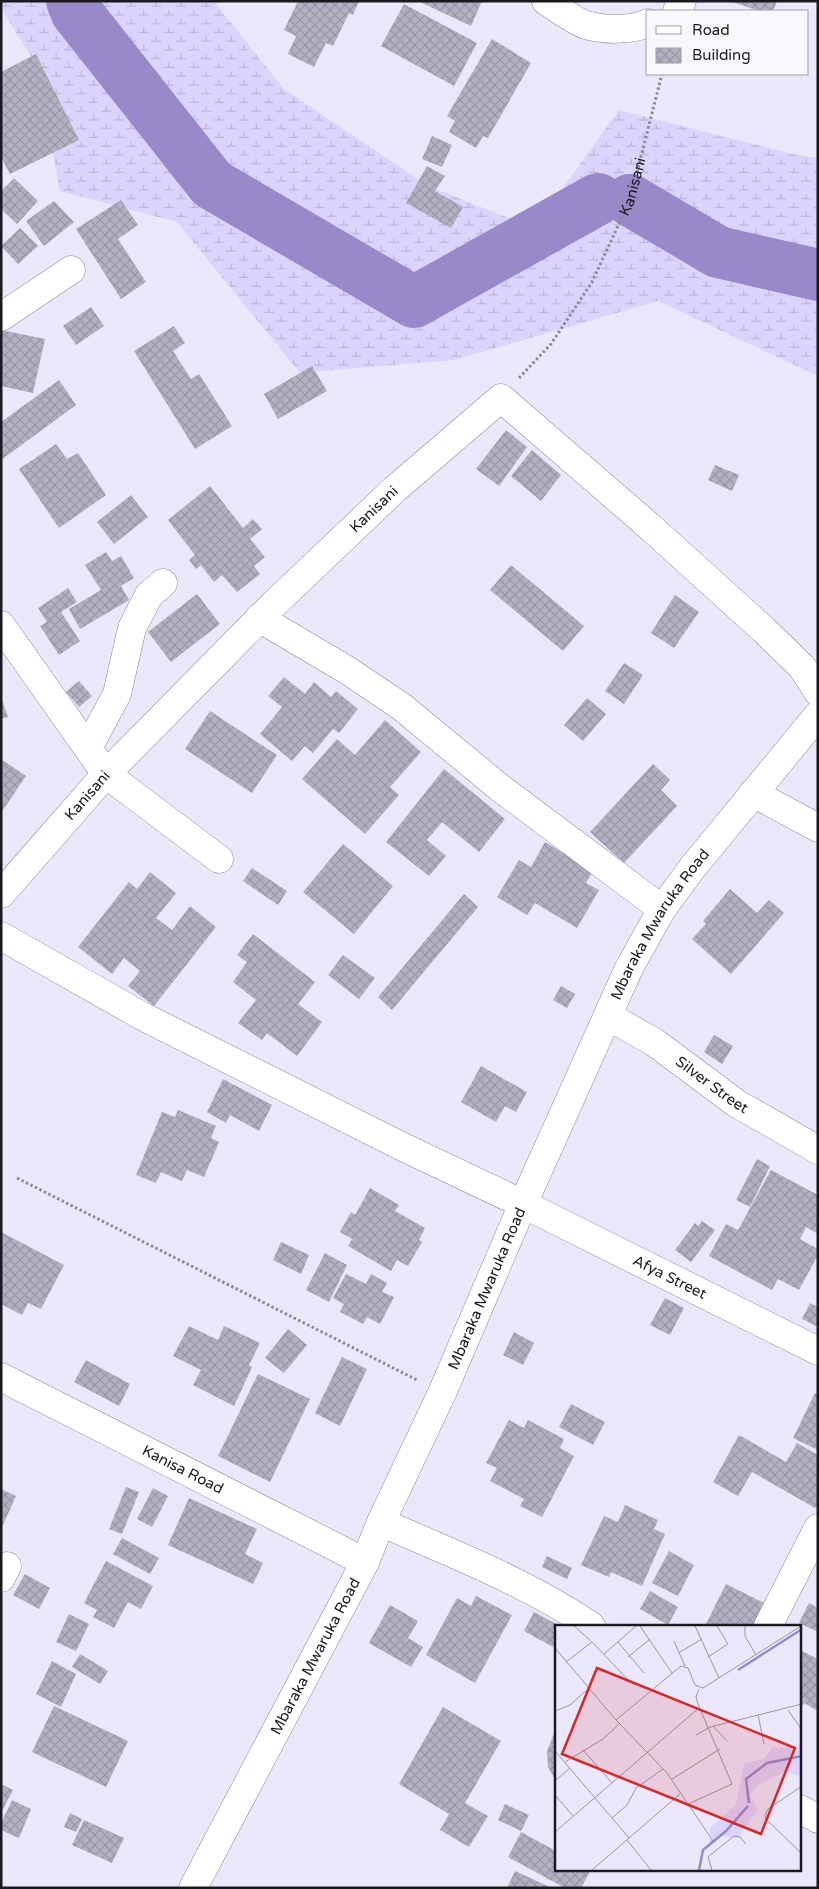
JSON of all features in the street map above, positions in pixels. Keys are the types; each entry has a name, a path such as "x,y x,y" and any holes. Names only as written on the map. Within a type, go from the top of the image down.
{"street":[{"path":"546,1 585,25 613,29 646,25"},
{"path":"1,316 71,270"},
{"path":"501,398 649,526 764,630 802,668 818,692"},
{"name":"Kanisani","path":"1,894 106,774 259,618 325,553 395,489 501,398"},
{"path":"88,748 117,694 132,628 149,595 163,583"},
{"path":"259,618 348,670 402,707 499,787 662,910"},
{"path":"1,625 106,774 220,859"},
{"name":"Mbaraka Mwaruka Road","path":"193,1888 365,1562 381,1522 442,1393 523,1204 629,968 662,910 693,867 818,715"},
{"path":"753,793 818,828"},
{"name":"Afya Street","path":"1,936 142,1016 818,1351"},
{"name":"Silver Street","path":"608,1016 654,1042 736,1103 818,1150"},
{"name":"Kanisa Road","path":"1,1377 365,1562"},
{"path":"381,1522 562,1606 589,1625"},
{"path":"769,1625 818,1528"},
{"path":"802,1809 818,1819"}],"path":[{"name":"Kanisani","path":"501,398 551,344 592,282 630,200 662,75"},
{"path":"17,1178 442,1393"}],"green space":[{"path":"1,1 217,1 217,5 284,89 428,186 534,228 619,110 797,155 818,158 818,376 658,301 454,360 300,373 177,222 60,191 37,66 1,9"}],"building":[{"path":"298,1 359,1 353,15 349,13 333,46 326,43 314,67 288,54 296,36 284,30"},
{"path":"418,1 482,1 471,26"},
{"path":"730,1 777,1 773,10 756,10"},
{"path":"404,4 477,43 454,86 381,46"},
{"path":"492,39 531,63 488,138 483,136 476,148 449,132 455,121 447,116"},
{"path":"36,54 79,140 10,174 1,157 1,72"},
{"path":"432,136 452,145 442,167 422,159"},
{"path":"427,166 445,176 435,191 463,207 451,228 406,203"},
{"path":"14,178 38,201 17,224 1,209 1,191"},
{"path":"121,200 138,225 118,239 146,282 121,299 76,229"},
{"path":"54,201 74,222 44,246 26,221"},
{"path":"20,228 38,246 18,264 1,246"},
{"path":"91,307 104,326 76,345 63,326"},
{"path":"174,326 185,343 173,351 191,379 199,374 232,426 195,449 134,351"},
{"path":"1,330 45,339 33,393 1,386"},
{"path":"312,366 327,391 278,419 264,394"},
{"path":"59,380 76,405 1,460 1,422"},
{"path":"506,430 527,447 499,486 476,469"},
{"path":"56,444 67,459 78,453 106,495 59,528 19,469"},
{"path":"532,450 561,475 541,501 511,476"},
{"path":"715,465 739,475 732,491 708,480"},
{"path":"210,486 243,528 253,519 262,529 250,539 265,557 254,566 260,574 237,592 222,575 214,582 201,565 196,569 189,560 195,555 168,520"},
{"path":"131,495 148,517 114,544 97,522"},
{"path":"106,552 112,561 121,556 134,578 121,586 129,600 80,629 69,609 101,590 85,565"},
{"path":"511,565 584,626 563,651 490,590"},
{"path":"68,588 77,602 61,612 80,641 59,655 40,626 47,622 38,608"},
{"path":"197,594 220,624 171,662 148,632"},
{"path":"675,595 699,612 674,648 651,633"},
{"path":"624,663 643,675 624,704 605,691"},
{"path":"284,677 305,694 314,682 331,697 336,691 358,709 339,733 333,729 313,753 305,746 292,761 260,734 282,707 268,696"},
{"path":"79,681 92,696 79,707 66,692"},
{"path":"1,697 8,717 1,719"},
{"path":"587,698 606,714 583,741 564,725"},
{"path":"210,711 277,755 252,793 185,749"},
{"path":"385,720 421,752 390,787 399,795 365,834 302,779 337,739 355,755"},
{"path":"1,759 26,776 1,813"},
{"path":"653,764 670,780 661,790 677,806 624,863 590,832"},
{"path":"444,769 505,819 479,852 442,822 427,840 446,856 429,876 386,842"},
{"path":"545,842 593,871 586,883 599,890 577,928 535,903 527,915 497,897 519,860 531,867"},
{"path":"343,844 393,886 354,934 303,892"},
{"path":"252,868 287,891 278,905 243,881"},
{"path":"150,872 176,893 156,918 172,930 190,906 216,927 154,1006 128,986 140,971 124,958 112,974 78,947 129,882 137,889"},
{"path":"730,889 757,913 769,900 784,913 731,974 692,939 706,924 703,921"},
{"path":"464,894 478,907 392,1010 378,997"},
{"path":"253,934 315,982 298,1004 322,1022 297,1056 267,1033 262,1040 238,1023 256,1000 233,982 247,962 237,955"},
{"path":"343,955 375,978 359,999 328,975"},
{"path":"561,986 575,994 567,1008 553,1000"},
{"path":"714,1035 733,1046 722,1064 704,1052"},
{"path":"481,1066 527,1092 516,1112 505,1106 496,1122 461,1102"},
{"path":"223,1079 272,1105 259,1131 230,1115 226,1123 207,1112"},
{"path":"178,1110 216,1126 211,1138 219,1142 204,1177 187,1170 182,1181 161,1172 156,1183 136,1175 162,1112 175,1117"},
{"path":"757,1159 770,1166 750,1207 736,1200"},
{"path":"771,1170 818,1195 818,1234 806,1227 800,1239 818,1249 818,1255 799,1290 778,1279 772,1290 709,1256 726,1224 738,1230"},
{"path":"370,1188 399,1205 395,1211 425,1228 419,1240 422,1242 408,1266 397,1260 391,1271 348,1246 352,1239 340,1232 351,1212 355,1215"},
{"path":"702,1221 715,1230 691,1262 675,1250 695,1223 698,1226"},
{"path":"1,1232 64,1265 41,1309 28,1303 22,1315 1,1304"},
{"path":"281,1242 309,1255 301,1274 273,1260"},
{"path":"325,1253 347,1265 329,1302 306,1290"},
{"path":"346,1274 366,1284 371,1274 387,1283 382,1292 394,1297 380,1324 367,1317 363,1324 340,1312 344,1304 333,1298"},
{"path":"665,1298 684,1308 670,1335 650,1325"},
{"path":"810,1303 818,1307 818,1327 802,1319"},
{"path":"189,1326 218,1340 224,1326 260,1343 249,1365 252,1367 234,1406 193,1385 201,1370 173,1356"},
{"path":"288,1329 307,1345 284,1373 265,1358"},
{"path":"514,1332 534,1343 523,1365 503,1355"},
{"path":"342,1357 367,1369 340,1426 315,1413"},
{"path":"86,1360 130,1384 119,1406 74,1382"},
{"path":"258,1374 310,1399 270,1482 218,1456"},
{"path":"815,1393 818,1394 818,1450 793,1438"},
{"path":"571,1404 605,1422 593,1445 559,1427"},
{"path":"509,1420 524,1428 528,1420 564,1439 560,1448 574,1456 542,1517 520,1506 524,1499 490,1481 497,1468 486,1463"},
{"path":"739,1435 786,1462 797,1443 818,1455 818,1504 815,1508 752,1472 738,1496 713,1482"},
{"path":"126,1487 139,1492 122,1534 109,1529"},
{"path":"153,1488 168,1496 152,1527 137,1519"},
{"path":"1,1489 16,1496 3,1525 1,1524"},
{"path":"189,1498 257,1529 245,1554 263,1563 253,1584 168,1545"},
{"path":"625,1505 658,1520 654,1529 665,1534 642,1586 611,1572 609,1577 581,1565 604,1516 618,1522"},
{"path":"122,1538 159,1558 150,1574 113,1554"},
{"path":"669,1551 694,1565 678,1596 652,1583"},
{"path":"547,1556 572,1568 567,1579 542,1567"},
{"path":"106,1561 153,1586 141,1609 128,1602 114,1628 93,1617 97,1610 84,1603"},
{"path":"25,1574 50,1588 39,1609 13,1595"},
{"path":"726,1584 764,1603 753,1625 706,1625"},
{"path":"650,1591 678,1607 668,1625 640,1609"},
{"path":"476,1596 512,1615 475,1683 426,1655 457,1598 471,1606"},
{"path":"809,1603 818,1608 818,1632 799,1623"},
{"path":"390,1605 418,1621 408,1638 423,1647 411,1667 369,1643"},
{"path":"534,1612 558,1625 555,1625 555,1642 553,1647 524,1631"},
{"path":"69,1614 89,1624 76,1651 56,1642"},
{"path":"802,1651 818,1659 818,1711 804,1703 802,1707"},
{"path":"80,1654 108,1671 100,1684 72,1667"},
{"path":"52,1661 76,1674 61,1707 36,1694"},
{"path":"54,1706 128,1741 106,1787 32,1752"},
{"path":"443,1707 501,1741 465,1803 488,1816 469,1847 440,1830 449,1814 399,1784"},
{"path":"555,1731 555,1779 548,1767 547,1751"},
{"path":"1,1784 13,1790 1,1813"},
{"path":"12,1800 31,1809 19,1838 1,1830 1,1823"},
{"path":"505,1804 529,1815 521,1831 498,1820"},
{"path":"70,1813 82,1819 76,1832 64,1827"},
{"path":"84,1820 124,1838 112,1863 72,1845"},
{"path":"521,1832 555,1850 555,1872 590,1872 581,1888 565,1888 508,1857"},
{"path":"515,1871 552,1888 507,1888"}],"waterway":[{"path":"72,1 77,13 212,184 414,302 598,199"},
{"path":"630,200 718,252 818,275"}]}
